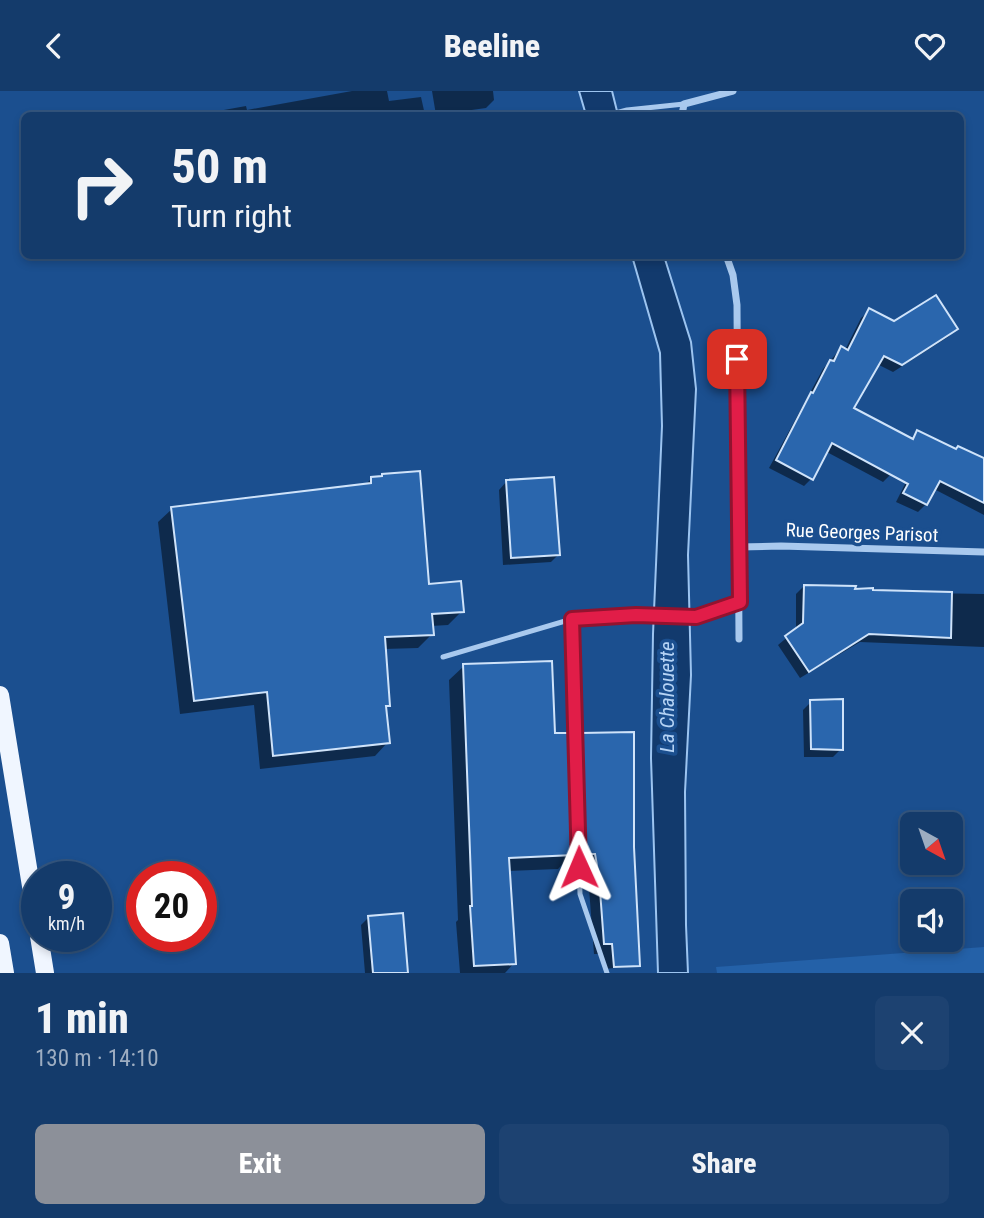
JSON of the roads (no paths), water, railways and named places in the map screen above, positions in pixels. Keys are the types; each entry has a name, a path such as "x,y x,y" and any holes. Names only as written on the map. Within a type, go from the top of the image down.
{"main road":[{"path":"0,695 27,861"},
{"path":"0,943 5,973"},
{"path":"42,952 45,973"}],"street":[{"path":"683,112 684,104 733,91"},
{"path":"727,259 733,275 737,305 739,639"},
{"name":"Rue Georges Parisot","path":"739,547 984,551"}],"lane":[{"path":"619,112 684,104"},
{"path":"443,657 572,619 636,615 696,617 740,602"},
{"path":"572,619 580,894 607,973"}],"water":[{"path":"579,91 612,91 617,112 585,112"},
{"name":"La Chalouette","path":"633,259 665,259 691,342 696,389 688,555 691,675 685,792 688,973 658,973 651,758 653,634 662,426 660,353"}]}
